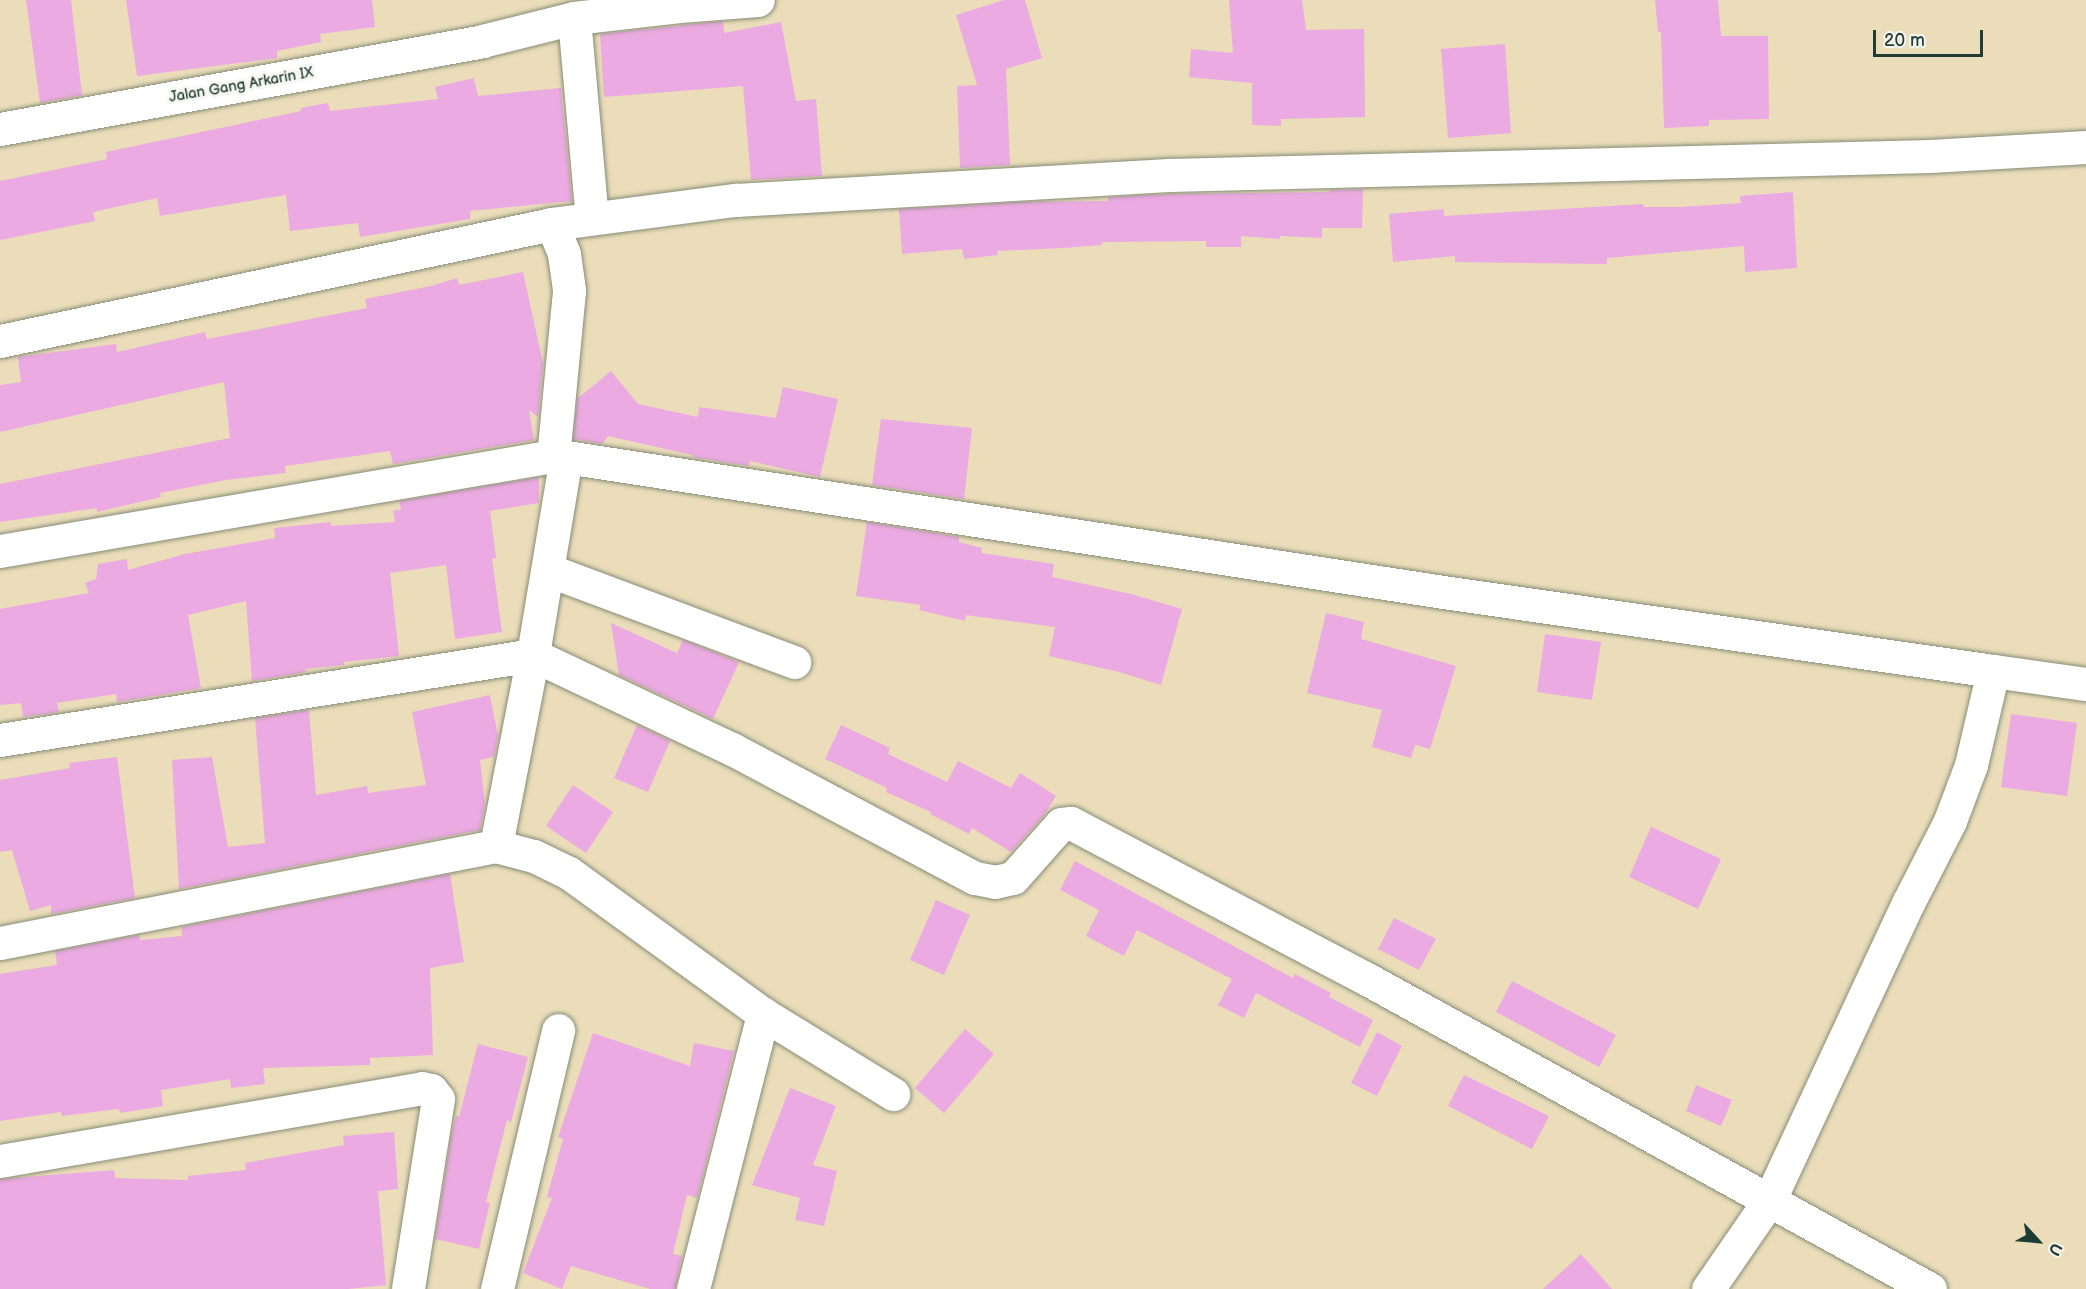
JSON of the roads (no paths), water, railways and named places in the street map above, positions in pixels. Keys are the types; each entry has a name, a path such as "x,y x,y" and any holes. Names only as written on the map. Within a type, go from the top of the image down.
{"street":[{"name":"Jalan Gang Arkarin IX","path":"0,129 482,41 574,18 758,0"},
{"path":"574,18 592,218"},
{"path":"0,341 552,224 735,200 1169,175 1930,156 2086,147"},
{"path":"496,846 548,570 559,457 569,291 564,254 552,224"},
{"path":"0,551 559,457 1443,592 2086,684"},
{"path":"548,570 794,662"},
{"path":"0,740 533,655 732,749 975,878 995,882 1013,878 1061,824 1071,824 1265,924 1770,1199 1930,1289"},
{"path":"1708,1289 1770,1199 1908,903 1950,821 1971,765 1993,671"},
{"path":"0,943 496,846 551,863 569,873 763,1014 893,1094"},
{"path":"693,1289 763,1014"},
{"path":"497,1289 558,1030"},
{"path":"0,1161 422,1088 431,1090 438,1099 408,1289"}]}
